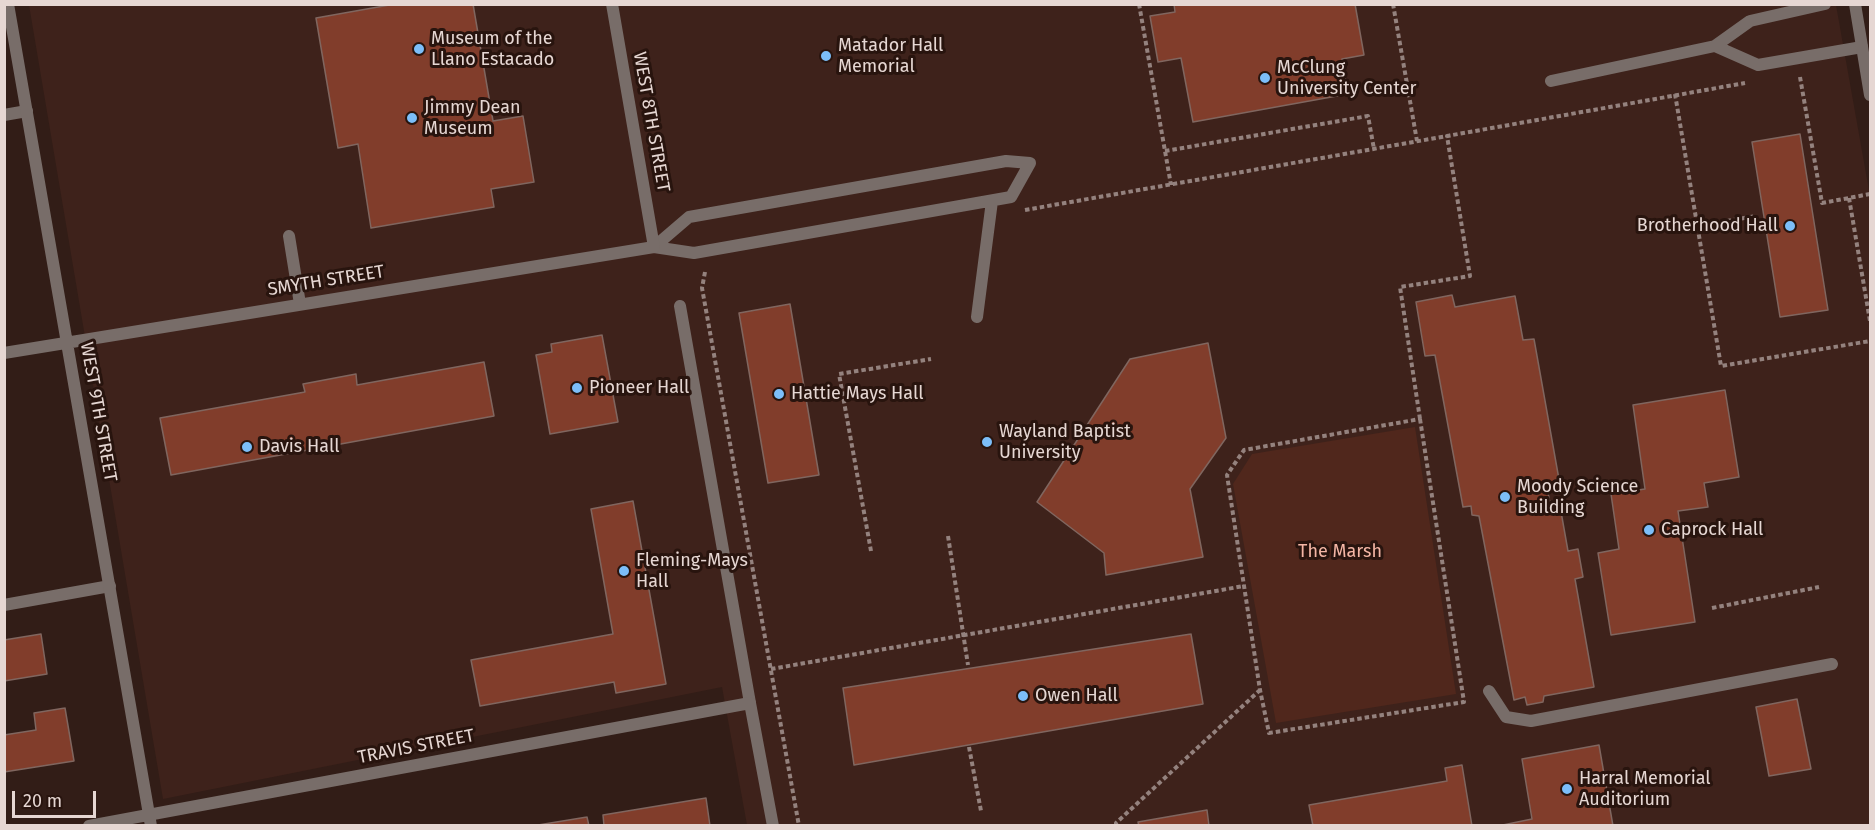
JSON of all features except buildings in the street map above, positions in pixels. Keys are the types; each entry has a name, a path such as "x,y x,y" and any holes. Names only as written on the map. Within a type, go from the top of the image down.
{"street":[{"name":"WEST 9TH STREET","path":"8,4 150,820"},
{"name":"WEST 8TH STREET","path":"612,4 654,247"},
{"path":"1551,81 1715,46 1749,21 1825,4"},
{"path":"1855,4 1862,47 1867,59 1870,95"},
{"path":"1715,46 1758,65 1862,47"},
{"path":"4,115 27,111"},
{"path":"1006,161 1030,163 1011,197 693,253 654,247 689,217 1006,161"},
{"path":"977,317 992,201"},
{"path":"290,236 300,304"},
{"name":"SMYTH STREET","path":"4,353 654,247"},
{"path":"680,306 773,825"},
{"path":"4,605 110,586"},
{"path":"1489,691 1506,717 1531,721 1832,664"},
{"name":"TRAVIS STREET","path":"89,825 150,820 750,704"}],"path":[{"path":"1139,4 1171,184"},
{"path":"1393,4 1418,141"},
{"path":"1796,58 1822,203 1870,194"},
{"path":"1024,210 1754,81"},
{"path":"1675,94 1721,366 1870,341"},
{"path":"1165,152 1368,116 1374,149"},
{"path":"1420,419 1244,450 1227,475 1260,690 1269,733 1464,702 1400,287 1470,276 1447,136 1453,135"},
{"path":"1850,198 1870,321"},
{"path":"1697,226 1756,216"},
{"path":"702,288 799,825"},
{"path":"871,551 839,374 931,359"},
{"path":"948,536 968,666"},
{"path":"771,669 1244,586"},
{"path":"1712,608 1819,587"},
{"path":"1116,825 1260,690"},
{"path":"969,747 981,811"}],"shaded area":[{"name":"Wayland Baptist University","path":"29,5 1836,5 1870,196 1870,825 747,825 722,687 163,799"}],"green space":[{"name":"The Marsh","path":"1415,427 1456,694 1276,723 1233,484 1252,454"}],"place":[{"name":"Museum of the Llano Estacado","path":"419,49"},
{"name":"Matador Hall Memorial","path":"826,56"},
{"name":"McClung University Center","path":"1265,78"},
{"name":"Jimmy Dean Museum","path":"412,118"},
{"name":"Brotherhood Hall","path":"1790,226"},
{"name":"Pioneer Hall","path":"577,388"},
{"name":"Hattie Mays Hall","path":"779,394"},
{"name":"Wayland Baptist University","path":"987,442"},
{"name":"Davis Hall","path":"247,447"},
{"name":"Moody Science Building","path":"1505,497"},
{"name":"Caprock Hall","path":"1649,530"},
{"name":"Fleming-Mays Hall","path":"624,571"},
{"name":"Owen Hall","path":"1023,696"},
{"name":"Harral Memorial Auditorium","path":"1567,789"}]}
